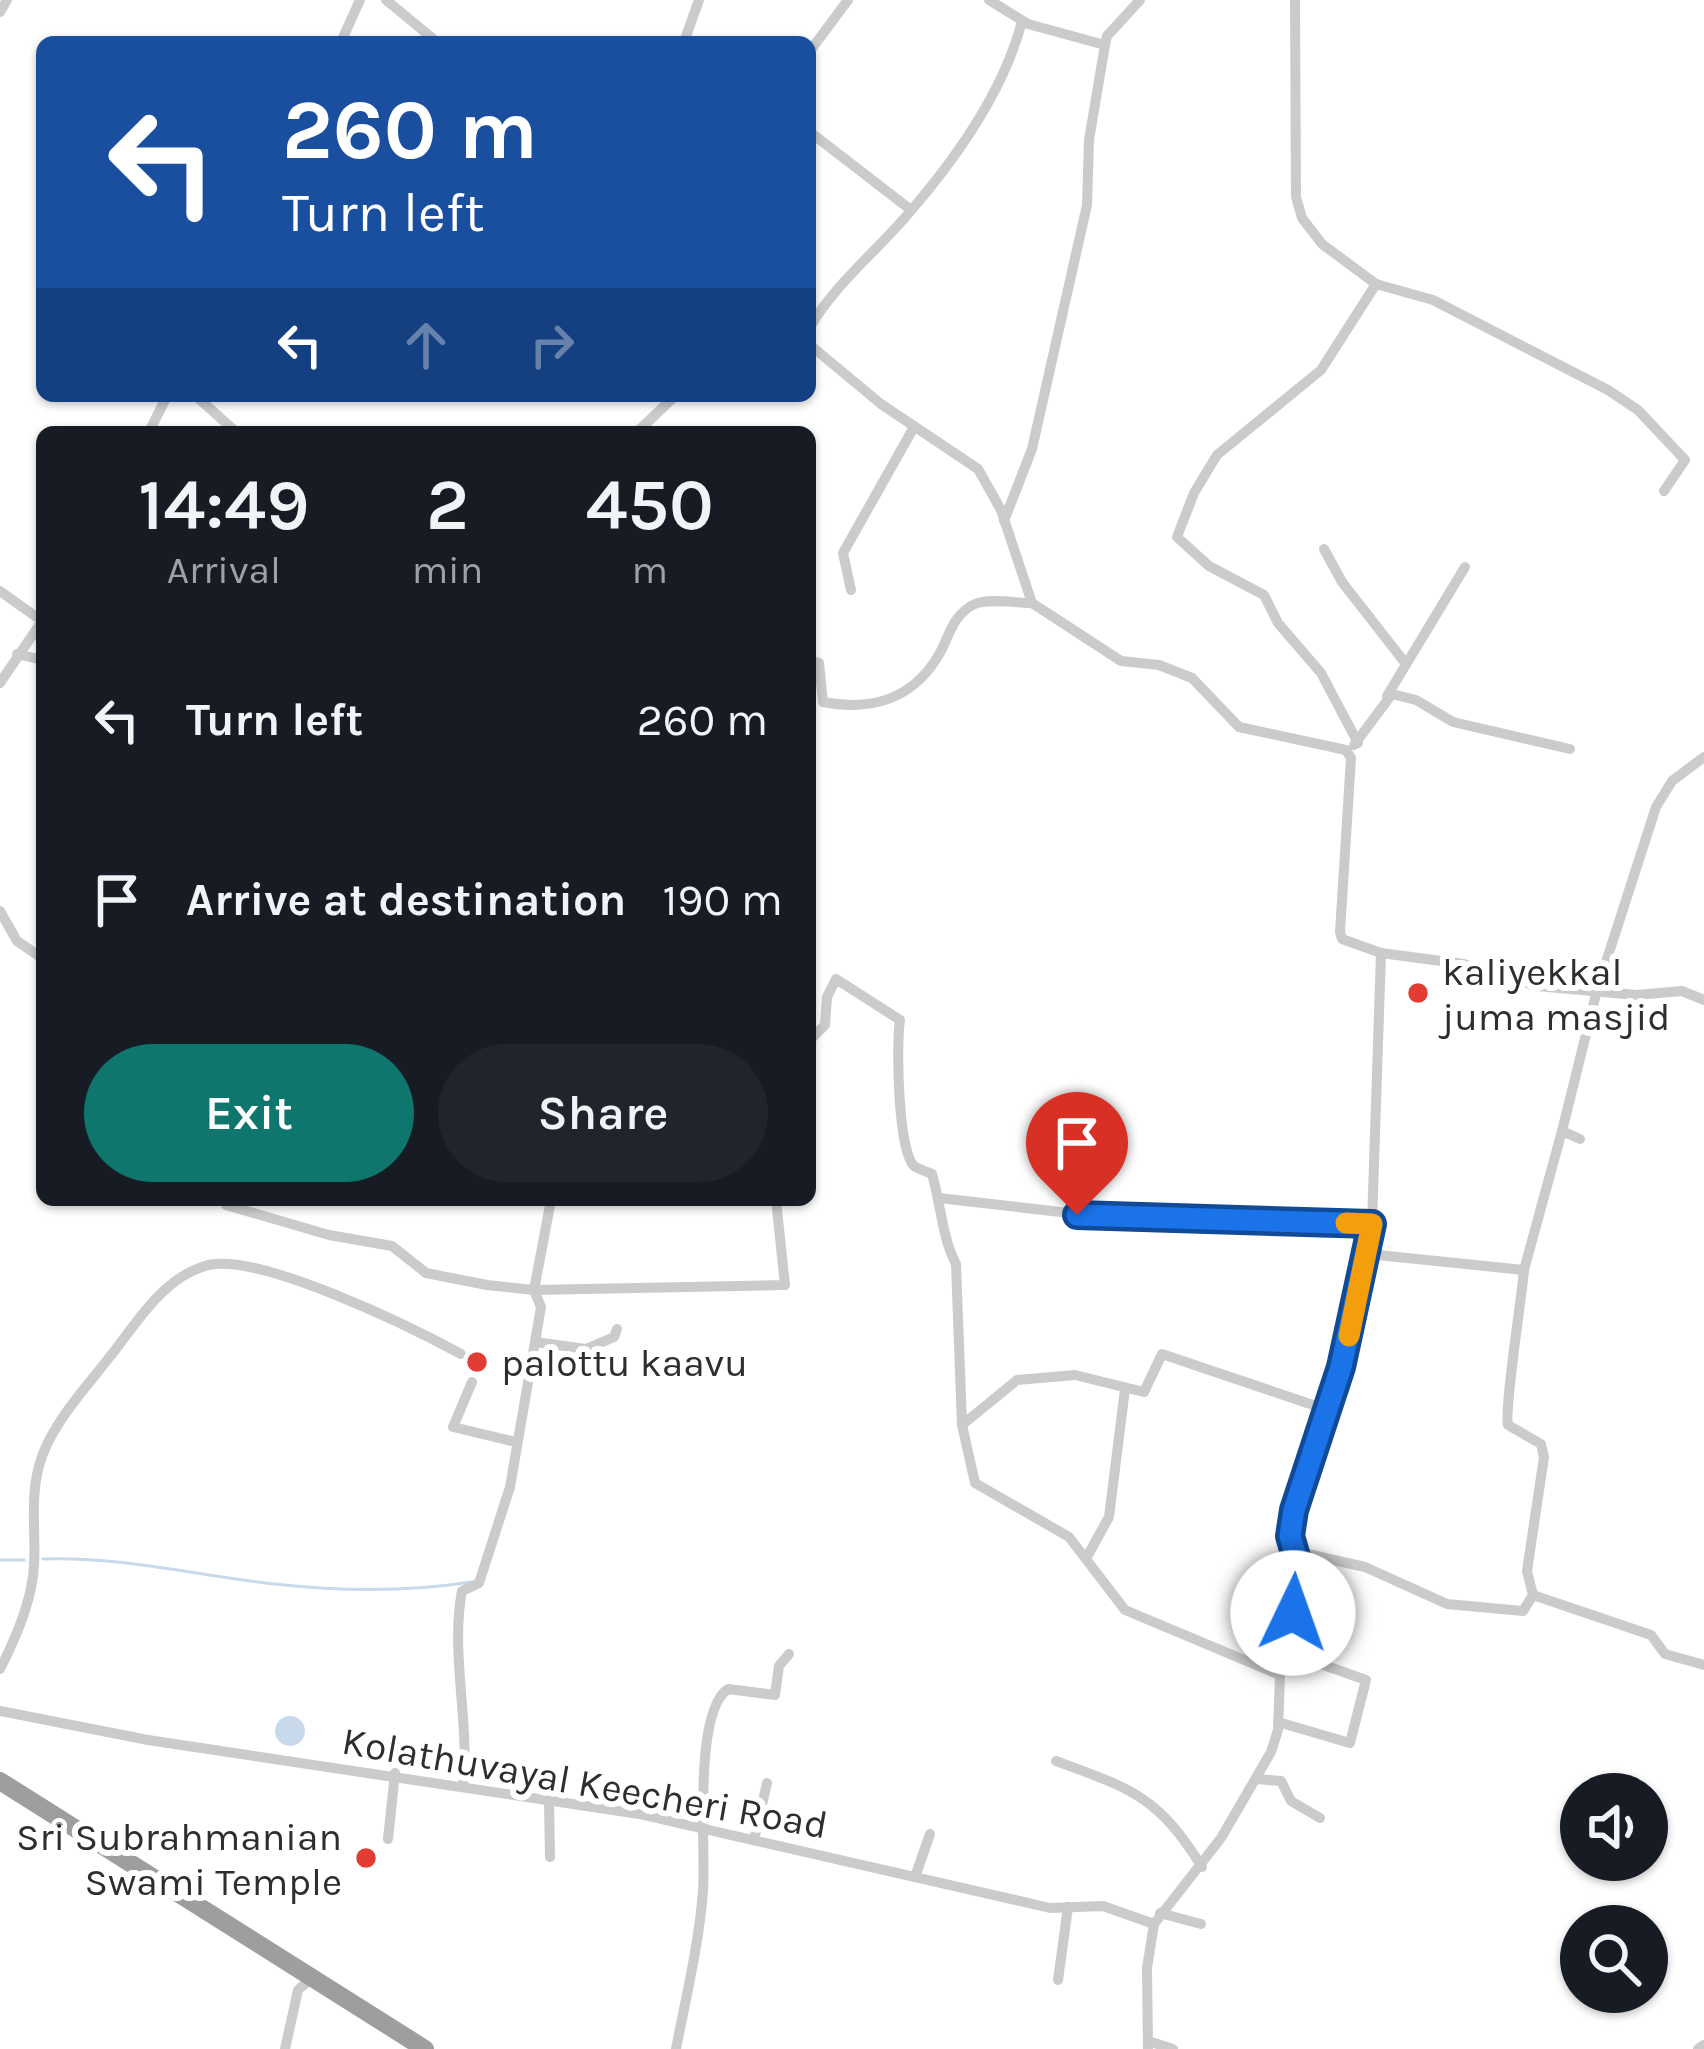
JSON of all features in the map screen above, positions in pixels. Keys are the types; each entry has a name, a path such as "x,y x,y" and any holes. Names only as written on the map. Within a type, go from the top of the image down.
{"highway":[{"path":"0,1781 425,2049"}],"street":[{"path":"0,12 7,0"},
{"path":"344,36 360,0"},
{"path":"386,0 431,36"},
{"path":"686,36 700,0"},
{"path":"816,43 848,0"},
{"path":"989,0 1022,21 1105,45"},
{"path":"1004,521 1032,449 1087,205 1089,140 1106,36 1140,0"},
{"path":"1295,0 1296,197 1302,218 1322,244 1376,284 1433,300 1638,410 1685,460 1664,491"},
{"path":"816,318 838,286 911,210 1006,72 1022,21"},
{"path":"416,36 422,28"},
{"path":"816,138 911,210"},
{"path":"1376,284 1322,370 1217,455 1194,493 1177,537 1209,566 1264,595 1278,623 1321,673 1352,746 1342,939 1381,953 1464,964 1537,986 1636,995 1682,991 1704,1000"},
{"path":"816,350 914,427 979,470 1004,521 1032,603"},
{"path":"203,402 229,426"},
{"path":"643,426 668,402"},
{"path":"850,590 843,553 914,427"},
{"path":"1324,549 1342,582 1406,664"},
{"path":"1352,746 1465,567"},
{"path":"0,590 36,617"},
{"path":"816,662 824,702 855,708 904,695 919,683 953,621 976,603 1032,603 1121,661 1160,665 1192,678 1239,727 1352,746"},
{"path":"0,683 36,629"},
{"path":"17,654 36,659"},
{"path":"1387,696 1416,700 1453,722 1570,749"},
{"path":"1294,1551 1366,1567 1463,1608 1523,1611 1533,1595 1527,1571 1544,1457 1541,1444 1508,1425 1505,1416 1515,1373 1524,1270 1598,990 1656,807 1672,781 1704,757"},
{"path":"0,911 17,941 36,954"},
{"path":"1173,2049 1148,2045 1147,1968 1157,1918 1202,1867 1271,1752 1284,1652 1301,1574 1294,1551 1294,1510 1341,1367 1368,1254 1381,953"},
{"path":"816,1034 825,1025 827,997 836,979 900,1020 895,1083 905,1115 905,1151 914,1166 932,1174 945,1242 956,1264 962,1425 979,1489 1031,1513 1088,1556 1111,1598 1125,1610 1280,1676"},
{"path":"1562,1131 1580,1139"},
{"path":"939,1198 1113,1218 1244,1216 1372,1224"},
{"path":"229,1206 329,1235 392,1246 426,1273 534,1290 785,1285 777,1206"},
{"path":"463,1785 468,1744 458,1613 463,1591 482,1576 488,1561 516,1442 541,1307 534,1290 550,1206"},
{"path":"1368,1254 1524,1270"},
{"path":"0,1669 22,1619 34,1571 32,1521 40,1459 81,1394 158,1296 182,1276 208,1264 263,1273 364,1305 460,1354"},
{"path":"535,1342 586,1348 614,1337 617,1329"},
{"path":"962,1425 1017,1380 1075,1375 1144,1392 1162,1354 1324,1409"},
{"path":"472,1382 453,1427 516,1442"},
{"path":"1088,1556 1108,1517 1125,1389"},
{"path":"1533,1595 1651,1635 1665,1654 1704,1665"},
{"path":"1278,1722 1350,1743 1366,1680 1284,1652"},
{"path":"676,2049 704,1888 701,1828 706,1765 721,1693 775,1695 779,1666 789,1654"},
{"name":"Kolathuvayal Keecheri Road","path":"0,1711 148,1740 549,1799 1068,1907 1102,1906 1202,1924"},
{"path":"1056,1761 1127,1787 1157,1807 1174,1821 1202,1867"},
{"path":"388,1839 394,1773"},
{"path":"1256,1779 1281,1781 1291,1801 1320,1819"},
{"path":"754,1840 767,1783"},
{"path":"549,1799 550,1857"},
{"path":"915,1877 929,1834"},
{"path":"1058,1980 1068,1907"},
{"path":"285,2049 298,1990 312,1978"}],"water":[{"path":"290,1716 305,1731 290,1746 275,1731"}],"waterway":[{"path":"43,1559 130,1563 323,1588 398,1589 471,1582"},
{"path":"0,1560 24,1560"}],"slow traffic":[{"path":"1346,1223 1372,1224 1349,1336"}],"place":[{"name":"kaliyekkal juma masjid","path":"1418,993"},
{"name":"palottu kaavu","path":"477,1362"},
{"name":"Sri Subrahmanian Swami Temple","path":"366,1858"}],"route":[{"path":"1077,1215 1244,1216 1372,1224 1341,1367 1312,1441 1294,1510 1290,1536 1301,1574 1293,1613"}]}
